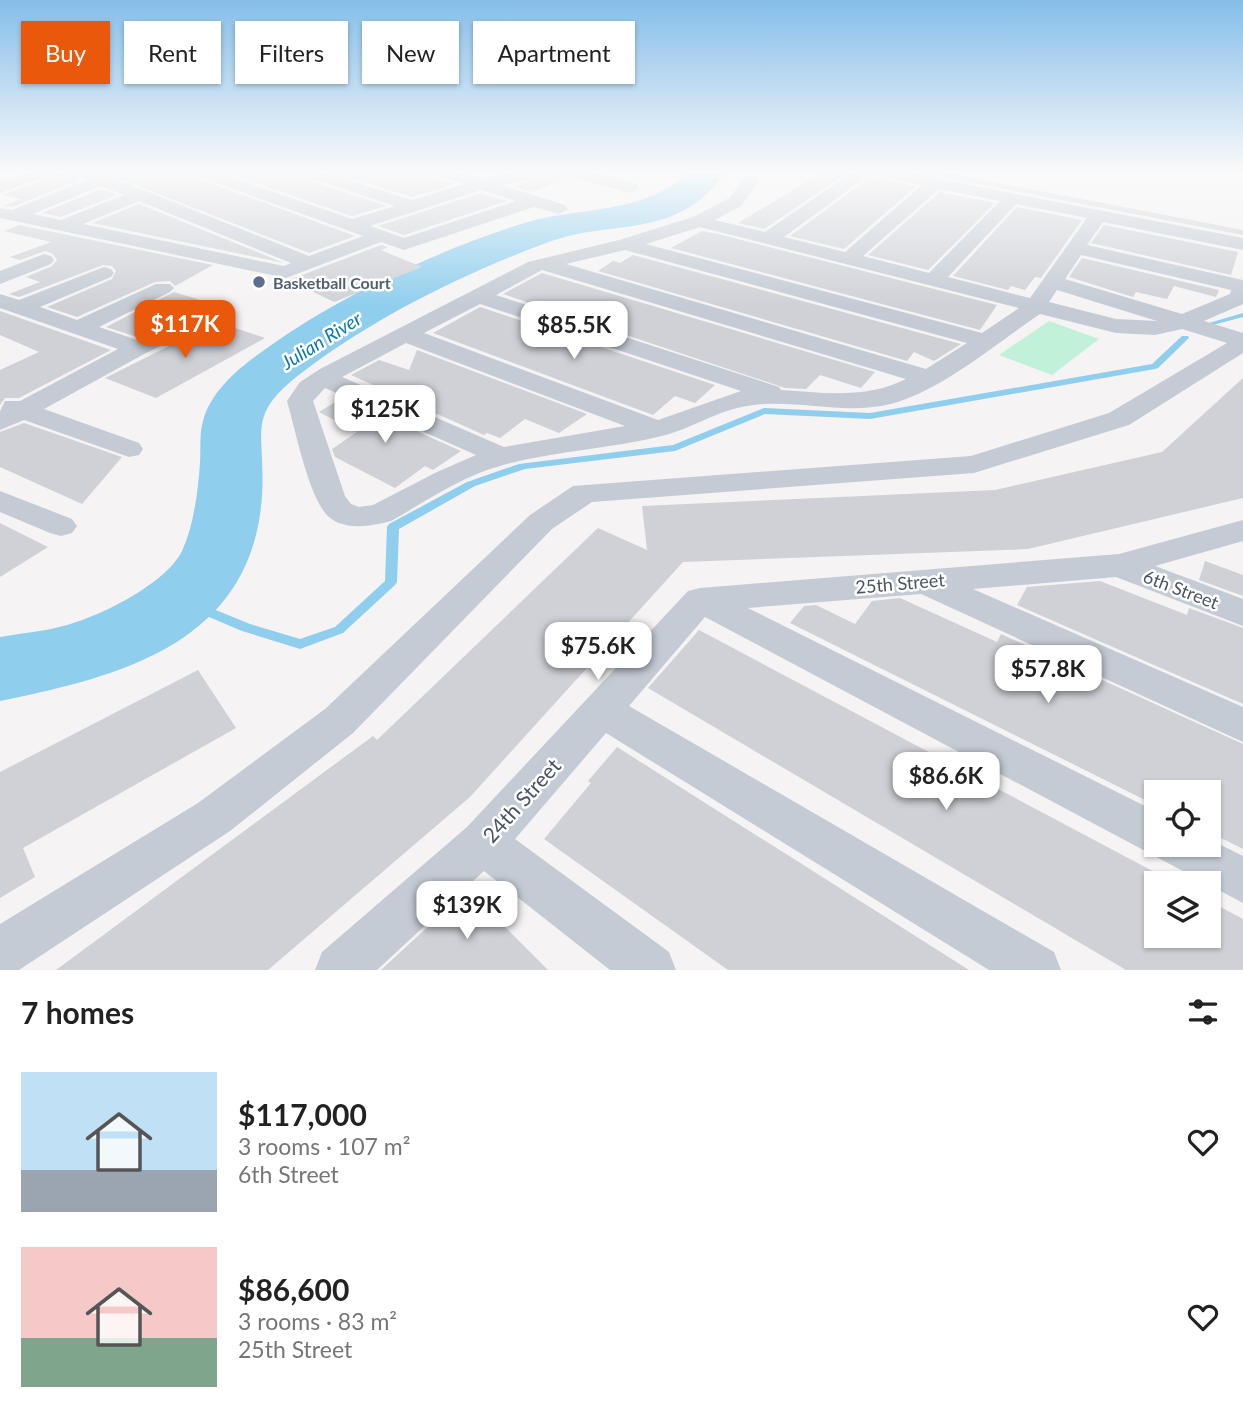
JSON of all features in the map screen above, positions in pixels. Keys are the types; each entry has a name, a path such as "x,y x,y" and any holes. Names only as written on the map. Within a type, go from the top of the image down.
{"street":[{"path":"14,216 286,272 378,237"},
{"path":"64,226 88,216"},
{"path":"193,216 308,263"},
{"path":"323,216 396,243 411,243 489,216"},
{"path":"350,226 380,216"},
{"path":"709,216 699,222 625,244 541,264 404,334 309,387 300,401 330,497 340,510 357,517 380,514 447,478 503,457 658,429 739,399 764,396 836,402 871,400 896,394 928,377 1035,307 1097,216"},
{"path":"768,239 800,216"},
{"path":"848,259 897,216"},
{"path":"933,281 995,216"},
{"path":"1104,216 1243,244"},
{"path":"699,222 1116,326 1155,328 1182,322 1239,298 1243,286 1076,248"},
{"path":"625,244 983,340"},
{"path":"223,259 265,245"},
{"path":"0,278 44,260"},
{"path":"541,264 928,377"},
{"path":"11,304 104,273"},
{"path":"1054,282 1243,341"},
{"path":"80,327 163,288"},
{"path":"478,296 788,398"},
{"path":"11,304 138,348"},
{"path":"8,411 215,311"},
{"path":"404,334 658,429"},
{"path":"0,953 214,817 339,721 541,522 584,494 974,464 1119,419 1243,341"},
{"path":"323,378 503,457"},
{"path":"8,411 129,449"},
{"path":"0,501 61,526"},
{"name":"25th Street","path":"700,600 1119,565 1243,530"},
{"name":"6th Street","path":"1119,565 1243,613"},
{"path":"922,581 1243,725"},
{"path":"1036,970 602,710 700,600 1144,828"},
{"name":"24th Street","path":"340,970 484,842 602,710"},
{"path":"484,842 631,964"},
{"path":"1199,857 1243,880"}],"green space":[{"path":"1049,321 1099,339 1052,375 999,355"}],"building":[{"path":"109,216 169,216 284,263 92,223"},
{"path":"215,216 301,216 355,236 309,253"},
{"path":"408,216 461,216 404,235 378,226"},
{"path":"749,216 783,216 764,229 738,223"},
{"path":"817,216 881,216 844,249 790,236"},
{"path":"912,216 982,216 928,270 868,255"},
{"path":"1008,216 1063,216 1082,220 1041,278 1035,277 1025,290 1011,286 1008,290 953,276"},
{"path":"1146,216 1172,216 1243,230 1243,235"},
{"path":"19,225 213,265 175,286 170,281 155,282 77,317 47,307 112,279 116,271 112,266 103,265 19,297 9,294 40,282 26,277 52,266 57,260 53,254 45,251 20,260 10,257 51,242 4,231"},
{"path":"1104,225 1238,252 1231,275 1091,243"},
{"path":"702,231 997,305 980,330 671,248"},
{"path":"381,245 388,247 381,250 422,267 334,302 289,280"},
{"path":"633,255 961,344 934,361 914,352 907,361 598,271 613,261 620,263"},
{"path":"1082,258 1219,290 1216,297 1174,286 1167,299 1136,292 1133,297 1069,277"},
{"path":"542,273 875,372 861,388 820,375 806,389 785,388 503,294"},
{"path":"174,292 210,303 137,337 106,327"},
{"path":"480,307 715,385 695,403 675,396 653,415 433,333"},
{"path":"0,311 111,350 19,398 5,398 0,405 0,370 39,352 0,335"},
{"path":"217,322 265,338 156,398 105,378"},
{"path":"417,350 587,414 559,433 525,419 500,438 487,433 484,435 351,375 379,360 409,370"},
{"path":"1243,378 1243,498 1028,549 683,562 470,797 268,970 56,970 373,736 377,740 598,528 647,550 642,506 995,490 1162,452"},
{"path":"342,398 461,451 433,470 425,466 395,488 335,457 332,449 357,432 319,412"},
{"path":"24,423 122,457 82,504 0,467 0,432"},
{"path":"0,523 48,547 0,577"},
{"path":"1205,561 1243,575 1243,596 1199,580"},
{"path":"1100,581 1187,615 1189,608 1243,628 1243,704 1017,605 1027,587"},
{"path":"900,598 997,642 1001,634 1243,744 1243,849 1221,838 1221,780 1144,780 1144,800 790,623 804,606 816,605 855,624 872,601"},
{"path":"699,630 1153,871 1144,871 1144,948 1221,948 1221,907 1243,919 1243,970 1126,970 648,688"},
{"path":"198,670 236,728 23,848 35,877 0,898 0,772"},
{"path":"617,747 969,970 728,970 544,839"},
{"path":"473,885 507,919 502,924 548,970 381,970"}],"waterway":[{"name":"Julian River","path":"0,669 64,657 93,648 158,616 195,586 209,568 223,529 230,486 230,433 234,414 250,390 289,357 375,304 504,245 557,226 625,216"},
{"path":"1213,323 1243,315"},
{"path":"180,600 246,628 300,644 339,630 391,582 393,527 471,484 523,466 675,448 764,411 870,416 1155,366 1185,338"}],"place":[{"name":"Basketball Court","path":"259,282"}]}
